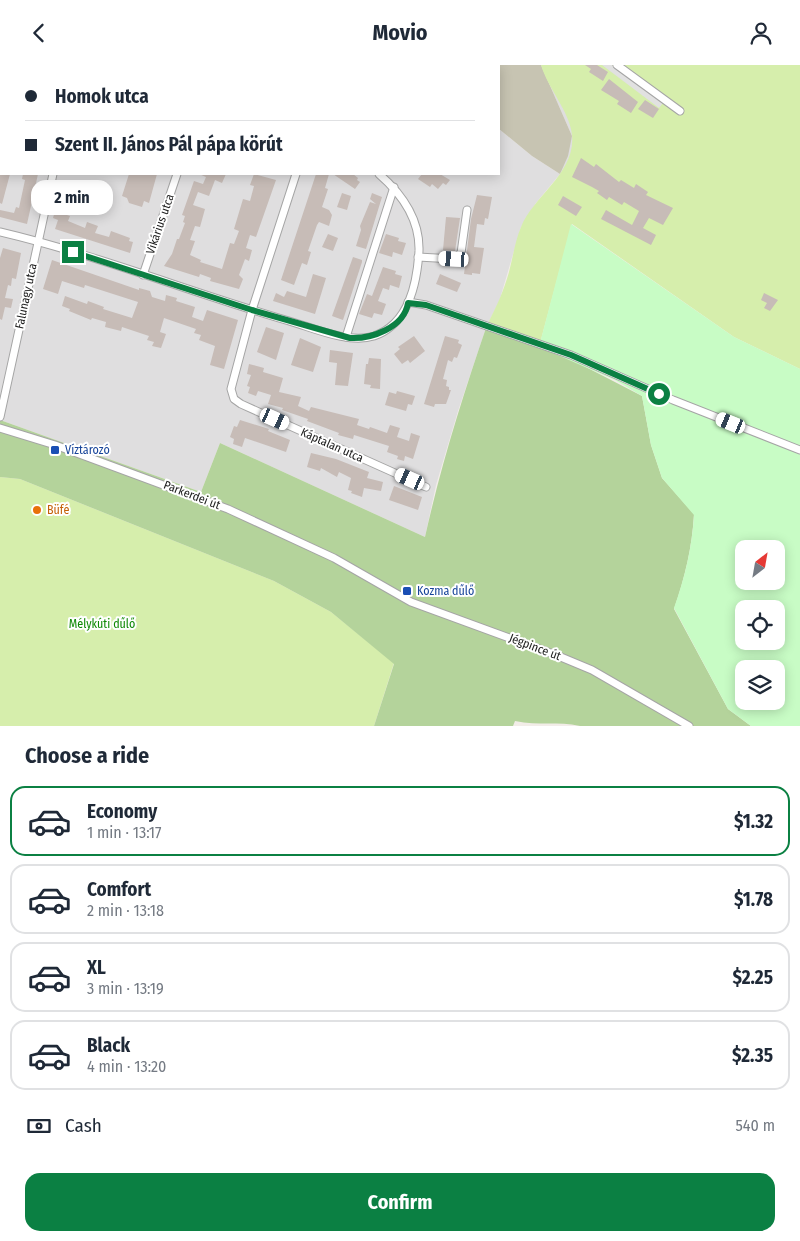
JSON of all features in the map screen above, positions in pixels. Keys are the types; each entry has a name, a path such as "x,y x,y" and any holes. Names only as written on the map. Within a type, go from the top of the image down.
{"street":[{"path":"618,65 680,111"},
{"name":"Falunagy utca","path":"0,417 53,175"},
{"name":"Vikárius utca","path":"143,275 177,175"},
{"name":"Káptalan utca","path":"296,175 252,310 231,389 234,399 241,404 426,487"},
{"path":"0,232 38,241 252,310 346,337 361,338 383,331 403,313 414,291 418,257 417,233 409,208 394,187 380,175"},
{"path":"346,337 394,187"},
{"path":"418,257 454,259 458,257 467,210"},
{"path":"408,303 426,305 571,355 673,400 800,450"},
{"name":"Parkerdei út","path":"0,428 55,445 228,509 334,558 374,583"},
{"name":"Jégpince út","path":"374,583 411,602 592,670 688,726"}],"shaded area":[{"path":"500,65 541,65 572,136 568,156 560,174 532,156 500,130"},
{"path":"541,65 800,65 560,174 572,136"},
{"path":"602,65 612,65 663,103 659,108"},
{"path":"500,130 532,156 560,174 536,203 521,227 499,302 487,325 458,411 436,485 425,537 220,443 201,492 0,420 0,175 500,175"}],"green space":[{"path":"541,65 800,65 800,369 734,337 572,224 539,347 487,325 505,285 521,227 535,205 561,173 571,149 572,135 567,117 548,83"},
{"path":"571,224 734,337 800,369 800,726 751,726 728,709 674,608 692,539 694,515 662,478 651,445 642,396 615,380 539,347"},
{"path":"487,325 580,364 642,396 651,445 662,478 694,514 692,539 674,609 728,709 751,726 580,726 515,721 513,726 374,726 394,664 331,612 274,581 20,479 0,477 0,420 201,492 220,443 425,537 453,430"},
{"name":"Mélykúti dűlő","path":"0,477 20,479 274,581 331,612 394,663 374,726 0,726"}],"building":[{"path":"585,65 597,65 608,72 603,81 589,72 591,69"},
{"path":"609,79 638,102 631,113 617,104 619,101 601,90"},
{"path":"645,100 659,109 653,118 638,109"},
{"path":"581,158 594,167 596,164 619,182 621,180 634,188 636,184 648,192 646,195 673,208 663,225 649,218 643,228 656,235 651,245 601,219 606,210 632,225 639,211 624,202 622,205 609,197 607,200 597,193 599,191 572,177"},
{"path":"0,175 10,175 2,204 0,203"},
{"path":"23,175 38,175 27,224 0,217 0,210 14,213 16,207 19,208 25,180 22,179"},
{"path":"129,175 157,175 149,203 144,201 142,207 129,203 127,198 122,196"},
{"path":"201,175 226,175 222,183 215,180 209,196 198,192 193,205 205,209 200,227 195,226 190,240 195,241 190,255 201,260 200,262 222,269 230,243 234,244 239,231 234,229 243,199 250,201 254,186 250,185 254,175 276,180 256,237 250,235 246,248 252,250 249,261 245,259 239,275 243,279 239,289 210,281 211,278 200,274 199,277 164,266 172,254 185,223 183,222 185,216 182,215 194,181 203,184 206,177"},
{"path":"316,175 329,175 325,188 328,189 322,207 329,210 332,215 329,226 319,222 317,225 308,251 311,252 307,265 302,263 294,285 281,280"},
{"path":"334,175 354,175 360,182 355,189"},
{"path":"421,175 442,175 450,180 446,185 443,183 438,189 432,184 430,187 418,179"},
{"path":"342,193 351,196 347,210 337,207"},
{"path":"372,193 382,197 366,249 356,246 361,230 360,226 370,202 376,204 370,199"},
{"path":"477,195 492,197 488,219 485,218 484,225 477,224 474,247 484,248 480,274 472,273 472,275 464,274 471,219"},
{"path":"563,196 582,207 576,216 558,205"},
{"path":"55,211 70,216 68,221 85,228 87,222 98,226 95,233 109,237 111,231 130,238 129,241 133,242 130,253 55,229 58,220 53,218"},
{"path":"446,217 460,218 455,251 443,250"},
{"path":"328,234 338,238 333,251 322,247"},
{"path":"386,234 399,238 398,241 406,243 402,255 393,252 392,257 379,253"},
{"path":"3,248 21,253 16,279 12,278 11,286 8,285 5,298 13,299 11,308 5,307 2,320 0,319 0,258"},
{"path":"353,257 362,260 362,262 343,320 332,316"},
{"path":"52,260 139,290 139,288 150,291 152,297 165,301 166,295 177,298 176,301 195,307 192,317 203,321 207,310 238,320 224,369 210,365 215,346 199,340 201,335 194,333 196,329 164,318 160,332 166,334 161,348 152,346 154,342 147,340 149,336 122,327 121,331 105,327 106,322 92,318 91,320 69,311 70,309 62,306 65,296 87,304 88,301 104,307 103,309 132,318 138,302 85,285 84,288 62,281 58,294 43,289"},
{"path":"383,267 396,271 395,274 402,276 399,288 390,285 389,290 383,288 378,301 386,304 382,315 374,313 372,318 359,314 367,294 372,296"},
{"path":"313,274 326,278 315,314 273,301 276,293 284,297 287,291 306,297"},
{"path":"440,274 461,283 457,292 436,284"},
{"path":"764,293 778,300 770,311 764,308 767,303 761,300"},
{"path":"266,327 284,333 276,360 257,352"},
{"path":"414,336 425,351 410,363 408,360 402,364 394,354 400,349 398,347"},
{"path":"445,336 459,340 458,343 462,345 457,358 454,357 452,362 448,360 443,379 447,380 446,386 451,390 446,404 435,404 434,407 424,404"},
{"path":"300,338 321,347 313,372 291,365"},
{"path":"330,350 353,353 348,386 335,385 337,363 329,362"},
{"path":"369,358 381,359 380,389 370,388 371,385 364,384 366,364 368,364"},
{"path":"249,364 264,368 263,372 283,378 279,392 301,397 298,406 309,411 311,407 359,419 357,425 387,433 390,425 400,428 397,437 409,441 411,433 420,436 413,459 405,456 404,461 397,459 398,456 387,452 389,446 354,435 353,439 338,435 339,433 307,421 308,419 282,410 283,408 268,404 271,395 258,391 256,396 248,393 250,387 247,386 251,375 247,374"},
{"path":"397,391 415,396 412,405 408,404 406,411 385,405 389,392 396,394"},
{"path":"240,420 269,429 268,431 290,440 286,452 245,438 242,447 233,444 234,439 230,437 234,426 237,427"},
{"path":"311,453 336,459 369,472 367,478 383,482 381,491 364,488 362,497 351,493 352,491 348,490 351,478 339,472 337,477 321,468 320,471 307,467"},
{"path":"394,486 422,497 418,510 389,500"}],"place":[{"name":"Víztározó","path":"55,450"},
{"name":"Büfé","path":"37,510"},
{"name":"Kozma dűlő","path":"407,591"}],"route":[{"path":"73,252 252,310 350,338 373,336 383,331 392,325 403,313 408,303 426,305 571,355 659,394"}]}
